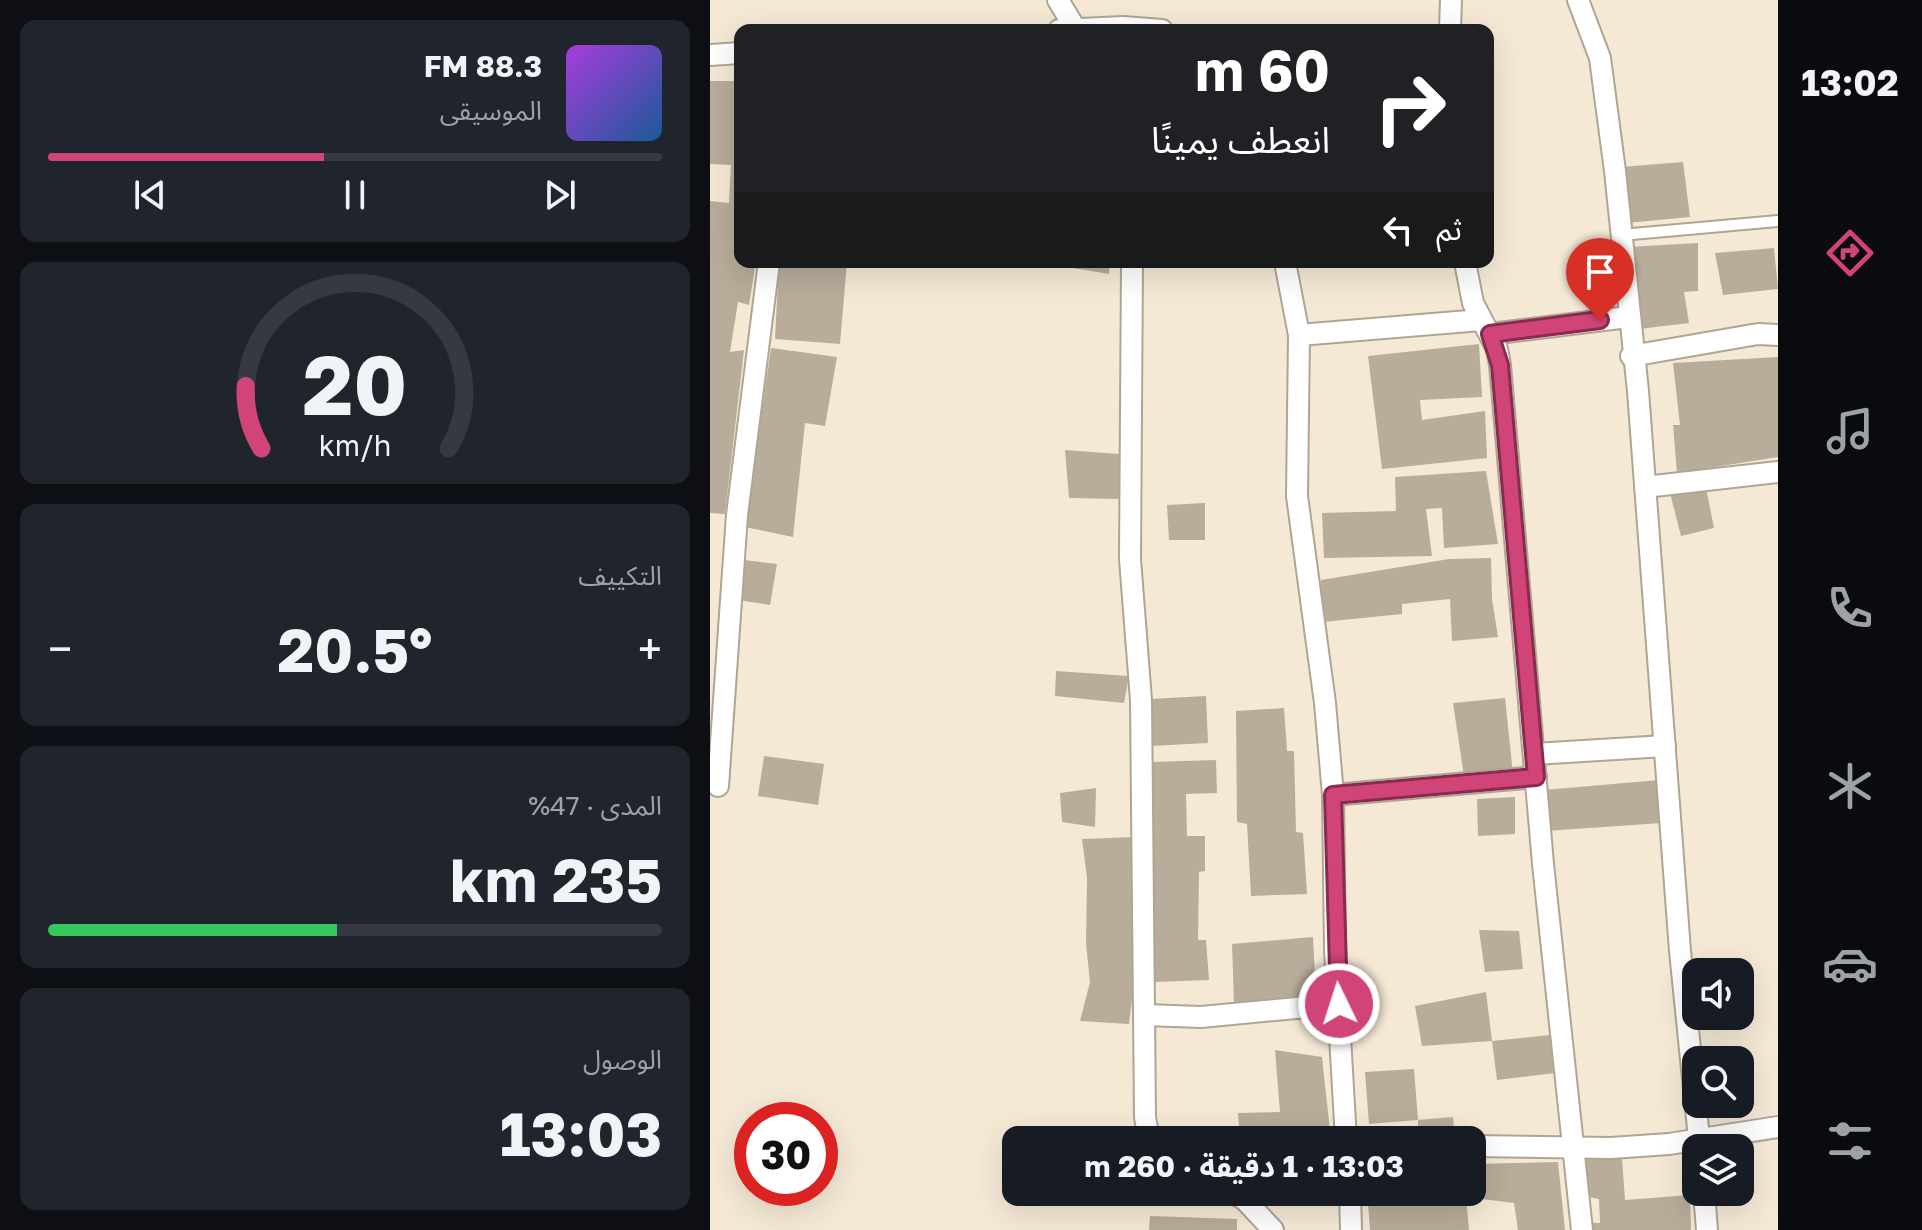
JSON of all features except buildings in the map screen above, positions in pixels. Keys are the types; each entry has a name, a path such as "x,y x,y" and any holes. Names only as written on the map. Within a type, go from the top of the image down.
{"street":[{"path":"1058,0 1065,24"},
{"path":"1450,24 1451,0"},
{"path":"1578,0 1600,58 1621,235 1698,1134"},
{"path":"710,55 734,53"},
{"path":"718,786 739,500 768,268"},
{"path":"1132,268 1131,575 1141,700 1147,1126"},
{"path":"1286,268 1299,335 1297,496 1325,703 1333,795 1345,1126"},
{"path":"1467,268 1500,365 1536,777 1582,1230"},
{"path":"1299,335 1628,317"},
{"path":"1631,356 1758,334 1778,335"},
{"path":"1645,487 1778,472"},
{"path":"1534,754 1665,746"},
{"path":"1333,795 1536,777"},
{"path":"1145,1015 1201,1017 1339,1004"},
{"path":"1745,1134 1778,1127"},
{"path":"1486,1146 1573,1149 1682,1145"},
{"path":"1251,1206 1273,1230"},
{"path":"1350,1206 1351,1230"},
{"path":"1705,1206 1707,1230"}],"lane":[{"path":"1621,235 1778,221"}],"route":[{"path":"1339,1004 1335,950 1333,795 1536,777 1500,365 1490,334 1600,320"}]}
